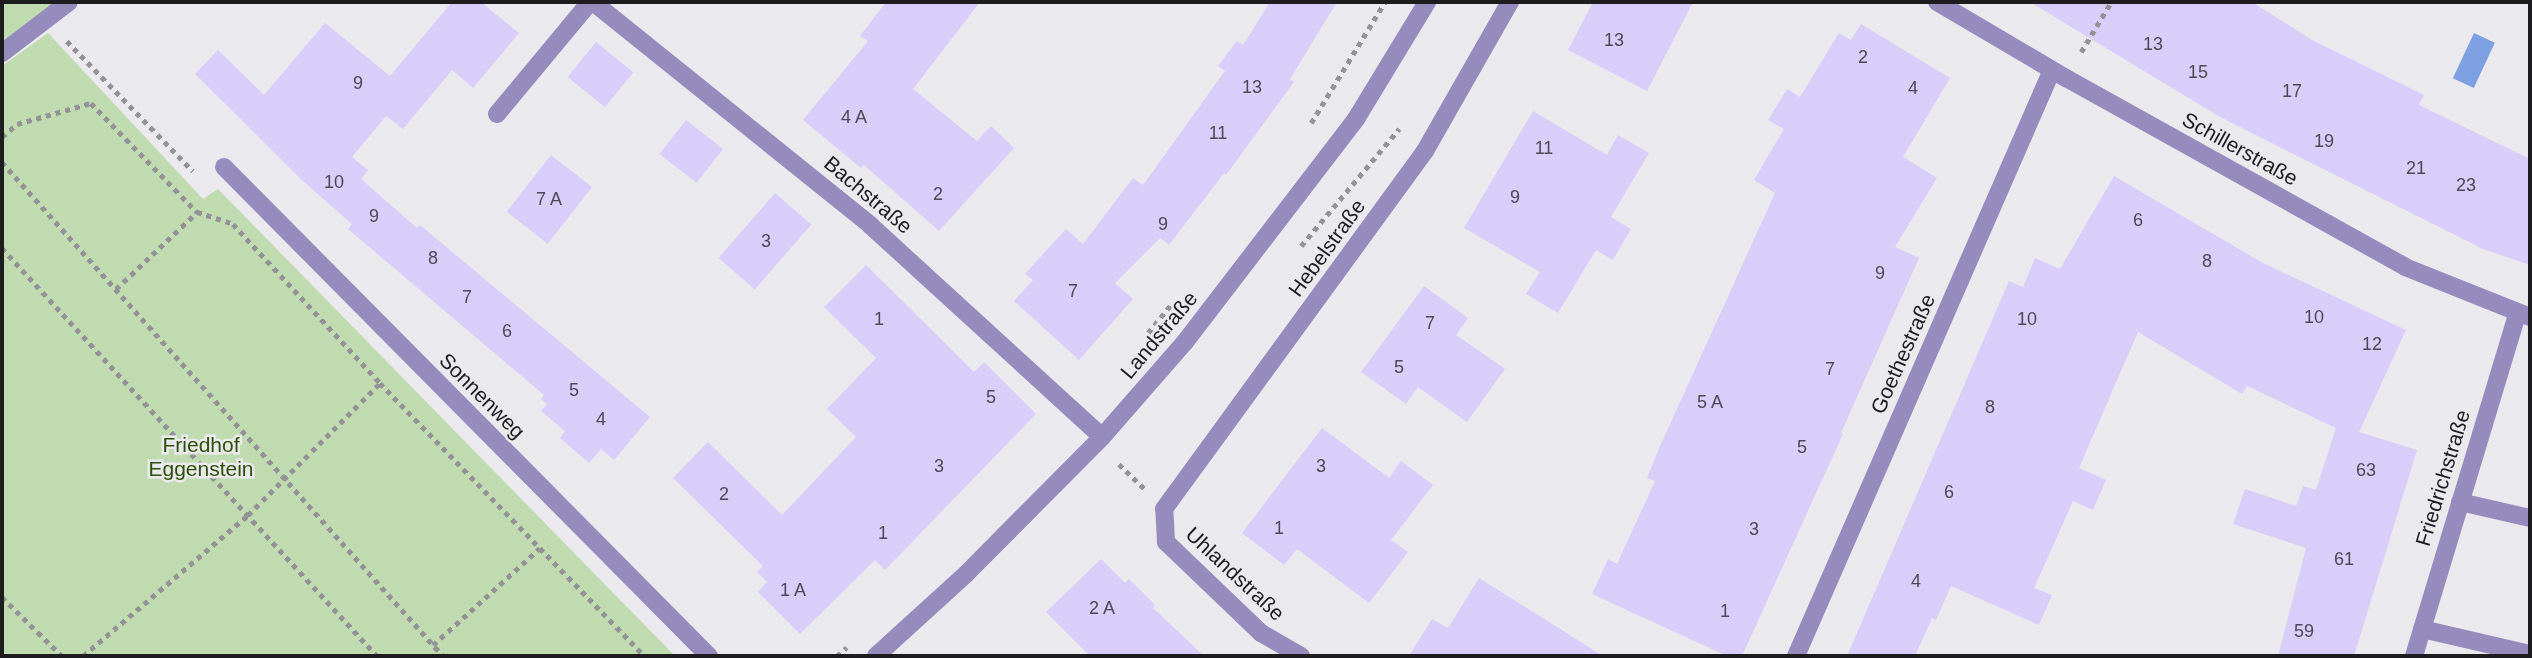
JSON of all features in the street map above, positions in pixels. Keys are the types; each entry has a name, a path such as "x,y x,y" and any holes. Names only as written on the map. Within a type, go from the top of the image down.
{"street":[{"path":"2,53 69,2"},
{"name":"Bachstraße","path":"497,114 591,2 870,225 1102,437"},
{"name":"Landstraße","path":"876,656 966,574 1102,437 1185,342 1292,206 1356,119 1427,2"},
{"name":"Hebelstraße","path":"1164,509 1425,152 1510,2"},
{"name":"Schillerstraße","path":"1937,2 2059,74 2405,267 2524,316"},
{"name":"Goethestraße","path":"1796,656 2059,74"},
{"name":"Sonnenweg","path":"224,167 709,656"},
{"name":"Friedrichstraße","path":"2414,656 2460,502 2524,316"},
{"path":"2460,502 2530,518"},
{"name":"Uhlandstraße","path":"1164,509 1166,542 1261,633 1301,656"},
{"path":"2421,629 2530,654"}],"path":[{"path":"1309,125 1385,2"},
{"path":"2059,74 2111,2"},
{"path":"89,64 197,175 224,167"},
{"path":"2,137 17,124 91,103 197,212 233,224 380,383 645,656"},
{"path":"2,162 443,656"},
{"path":"116,289 197,212"},
{"path":"2,248 377,656"},
{"path":"1141,341 1176,299"},
{"path":"83,656 248,515 380,383"},
{"path":"433,645 540,548"},
{"path":"2,597 62,656"},
{"path":"837,656 856,639"}],"green space":[{"path":"2,2 57,2 2,43"},
{"name":"Friedhof Eggenstein","path":"48,33 203,199 218,189 675,656 2,656 2,66"}],"water":[{"path":"2474,33 2495,43 2474,88 2453,78"}],"building":[{"path":"452,2 481,2 519,33 473,88 452,70 403,129 386,116 352,157 368,170 361,179 417,228 420,225 650,417 614,460 601,449 589,463 560,438 565,431 541,411 547,404 541,399 544,395 348,229 352,224 304,182 195,74 218,50 264,95 325,23 390,76"},
{"path":"886,2 980,2 913,89 977,141 991,126 1014,148 939,231 864,165 861,168 803,120 868,41 860,36"},
{"path":"1270,2 1337,2 1290,79 1294,82 1226,175 1224,173 1169,245 1160,238 1115,283 1133,299 1079,360 1014,301 1033,280 1025,274 1066,229 1083,244 1133,178 1143,185 1225,71 1218,66 1237,41 1243,45"},
{"path":"1593,2 1693,2 1647,91 1568,50"},
{"path":"2030,2 2252,2 2312,40 2424,95 2419,105 2530,159 2530,265 2483,249 2220,117"},
{"path":"1861,24 1950,78 1903,157 1937,178 1895,247 1919,258 1841,433 1843,434 1742,656 1727,656 1592,594 1608,559 1617,564 1655,481 1647,478 1661,444 1775,193 1754,180 1784,129 1768,120 1787,89 1800,97 1839,33 1851,40"},
{"path":"596,42 633,72 605,107 568,77"},
{"path":"1533,111 1607,155 1618,135 1649,153 1611,217 1631,229 1613,260 1596,250 1558,313 1526,294 1540,272 1464,228"},
{"path":"686,120 723,149 697,183 660,154"},
{"path":"551,155 592,187 548,244 507,212"},
{"path":"2114,176 2263,263 2406,330 2359,432 2417,450 2354,656 2278,656 2306,548 2233,524 2245,489 2296,506 2303,486 2316,490 2336,428 2247,386 2242,394 2138,332 2079,468 2106,480 2093,510 2073,501 2034,588 2052,595 2039,625 1951,586 1936,620 1932,618 1915,656 1847,656 2009,281 2023,287 2035,258 2060,269"},
{"path":"775,193 811,224 755,289 719,258"},
{"path":"866,265 974,372 984,362 1036,414 885,570 875,560 800,634 758,592 767,582 757,572 763,566 673,478 708,442 782,515 856,437 827,409 876,358 824,307"},
{"path":"1424,286 1468,318 1456,335 1505,369 1467,422 1418,387 1406,404 1361,372"},
{"path":"1322,428 1389,478 1401,461 1433,485 1391,540 1408,552 1369,603 1297,549 1284,565 1242,533"},
{"path":"1101,559 1125,583 1129,579 1155,605 1153,608 1204,656 1090,656 1046,612"},
{"path":"1479,578 1603,656 1409,656 1432,619 1448,628"}]}
